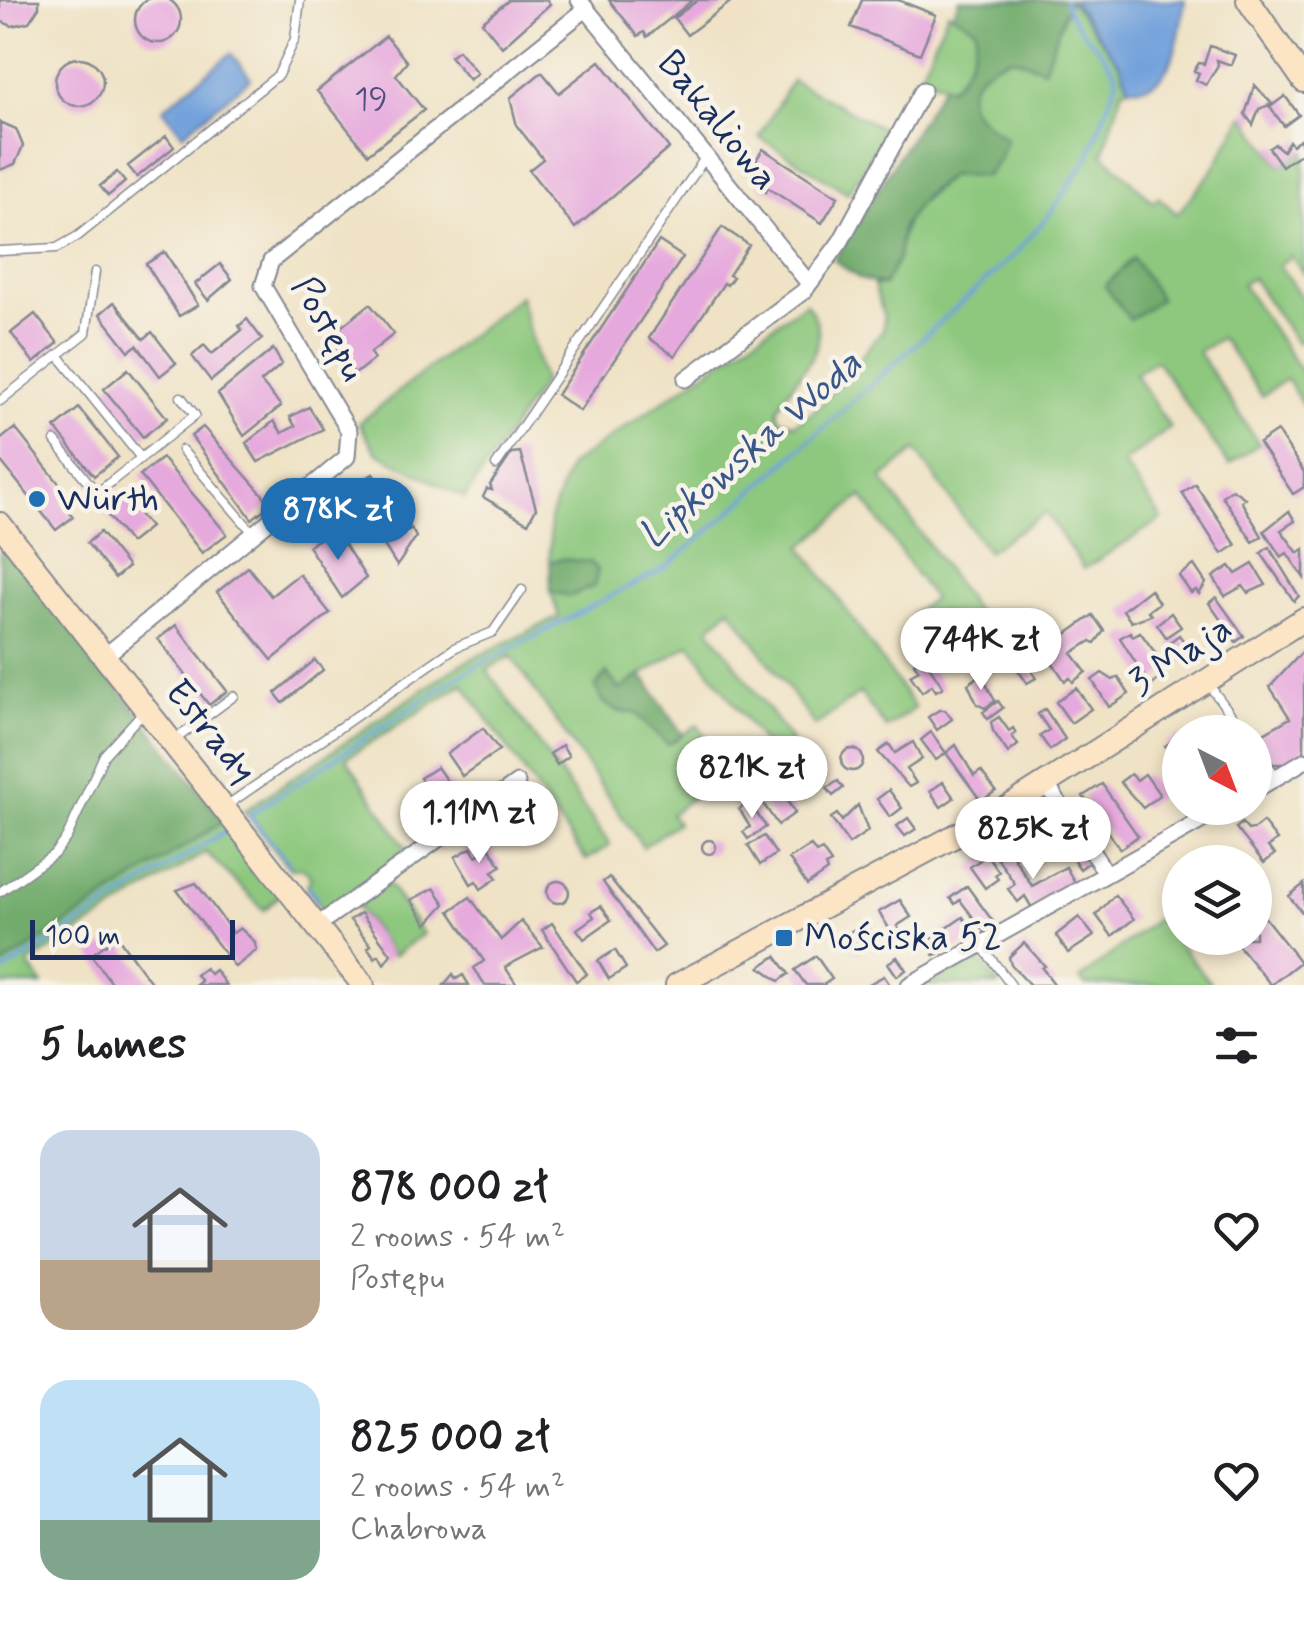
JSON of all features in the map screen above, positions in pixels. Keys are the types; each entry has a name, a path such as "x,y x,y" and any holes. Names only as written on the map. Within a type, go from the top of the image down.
{"main road":[{"path":"1248,0 1304,81"},
{"name":"Estrady","path":"0,524 319,924 363,985"},
{"name":"3 Maja","path":"683,984 1046,784 1304,619"}],"street":[{"name":"Bakaliowa","path":"582,4 808,280"},
{"name":"Postępu","path":"105,656 340,466 350,441 270,305 263,286 264,272 286,247 582,4"},
{"path":"686,378 804,291 808,280 841,242 923,90"},
{"path":"1272,779 1304,761"},
{"path":"319,924 518,783"},
{"path":"1046,784 1106,873"},
{"path":"909,985 1193,825"}],"lane":[{"path":"0,251 58,248 78,236 278,75 295,39 300,0"},
{"path":"496,465 705,158"},
{"path":"0,401 86,333 94,272"},
{"path":"58,355 141,458"},
{"path":"55,441 97,494 196,414 181,396"},
{"path":"182,450 255,536"},
{"path":"225,807 456,646 493,632 522,590"},
{"path":"1206,681 1231,715"},
{"path":"172,742 234,696"},
{"path":"0,892 54,854 68,837 104,755 146,708"},
{"path":"1272,771 1276,777"},
{"path":"980,944 1011,985"}],"green space":[{"path":"959,0 1069,0 1044,69 1013,57 985,70 972,85 970,103 975,113 1006,139 999,159 986,176 951,175 925,195 902,227 898,259 884,285 860,279 834,260 943,85 950,88 969,60 976,28 953,14"},
{"path":"1069,0 1120,64 1129,87 1123,89 1103,154 1153,202 1158,197 1177,214 1212,171 1244,115 1281,166 1304,151 1304,274 1291,256 1279,265 1304,301 1304,338 1297,343 1252,278 1242,284 1304,376 1304,406 1286,379 1262,396 1221,338 1198,352 1259,444 1229,465 1156,360 1135,374 1170,428 1123,463 1162,519 1084,569 1046,513 987,551 916,450 882,479 1004,651 981,666 944,614 921,628 912,614 933,599 862,496 802,547 915,708 886,728 860,693 815,726 730,608 709,628 792,742 772,755 690,644 619,690 607,673 601,699 609,706 620,712 636,713 668,744 698,725 709,741 694,752 714,780 671,814 677,823 643,847 511,656 487,670 610,845 586,860 463,684 346,758 409,853 335,906 323,910 306,888 311,877 303,868 290,869 244,811 461,664 559,617 551,592 571,596 562,559 550,562 550,519 569,466 806,303 816,319 817,346 777,411 780,419 795,424 820,406 883,330 884,318 874,285 884,285 910,211 951,175 986,176 999,160 1006,139 975,113 970,103 972,85 985,70 1013,57 1044,68"},
{"path":"948,12 972,23 977,36 970,60 950,88 920,75"},
{"path":"792,80 887,131 848,193 759,137"},
{"path":"1133,258 1160,299 1130,320 1105,286"},
{"path":"520,296 543,382 465,498 376,452 359,423"},
{"path":"7,548 224,821 0,967 0,553"},
{"path":"550,562 590,562 598,571 594,586 571,596 551,592"},
{"path":"607,673 619,690 642,675 683,735 668,745 636,713 616,710 607,704 595,687"},
{"path":"224,821 281,894 264,910 206,852 28,964 43,985 0,985 0,967"},
{"path":"388,883 423,934 393,956 357,906"},
{"path":"1158,918 1162,923 1162,955 1188,955 1212,985 1085,985 1080,979"},
{"path":"973,959 981,962 999,985 927,985"}],"water":[{"path":"1072,0 1185,0 1177,44 1166,71 1157,81 1129,87 1120,64"},
{"path":"231,53 251,78 183,134 163,109"}],"building":[{"path":"147,-1 169,-1 180,11 180,29 167,42 149,42 136,29 136,11"},
{"path":"0,0 39,0 39,7 29,22 12,26 0,21"},
{"path":"509,0 547,0 550,4 502,47 482,22"},
{"path":"609,0 693,0 647,37 644,32 638,36"},
{"path":"698,0 733,0 687,35 674,18"},
{"path":"862,0 898,0 936,15 920,54 851,27"},
{"path":"386,36 407,62 396,75 424,110 368,154 317,91"},
{"path":"1210,46 1235,55 1231,65 1217,60 1206,85 1196,80 1199,73 1194,71 1199,63 1204,64"},
{"path":"458,50 477,73 469,80 450,56"},
{"path":"79,58 96,65 103,82 96,99 79,106 62,99 55,82 62,65"},
{"path":"600,61 669,148 575,228 529,170 543,159 517,126 510,98 542,72 559,93"},
{"path":"1255,85 1272,104 1259,109 1253,125 1245,114"},
{"path":"1285,96 1299,115 1284,126 1270,107"},
{"path":"0,122 16,129 23,146 15,164 0,170"},
{"path":"166,136 174,147 137,177 128,166"},
{"path":"1300,139 1304,151 1282,166 1269,148 1275,144 1283,151 1289,141 1292,145"},
{"path":"763,149 838,197 822,223 768,188 766,192 749,171"},
{"path":"117,172 125,182 108,196 100,186"},
{"path":"722,227 749,245 729,275 733,277 727,285 724,283 675,356 649,338"},
{"path":"659,241 683,257 580,411 557,395"},
{"path":"165,252 198,305 179,316 146,264"},
{"path":"220,264 232,279 208,300 195,284"},
{"path":"114,302 144,339 152,332 176,363 160,376 137,345 129,351 100,314"},
{"path":"370,304 394,334 370,353 374,359 355,374 327,338"},
{"path":"35,314 58,343 34,363 11,333"},
{"path":"247,319 262,339 211,381 192,356 204,345 212,354 242,330 239,326"},
{"path":"273,349 282,364 261,382 281,406 244,436 218,394"},
{"path":"128,369 167,418 143,437 104,389"},
{"path":"309,407 323,429 258,462 246,443 274,421 282,433 295,426 290,417"},
{"path":"79,408 118,457 94,476 55,428"},
{"path":"203,427 271,504 252,519 191,436"},
{"path":"15,428 69,496 62,502 73,517 56,530 0,460 0,440"},
{"path":"1277,431 1304,472 1304,487 1293,494 1259,443"},
{"path":"520,452 536,508 528,523 483,497 487,489 492,490 490,485 512,453"},
{"path":"162,458 227,534 202,553 140,475"},
{"path":"373,474 394,501 391,503 408,531 411,528 416,537 397,566 349,489"},
{"path":"1195,484 1236,545 1222,554 1182,493"},
{"path":"1232,489 1245,498 1241,501 1262,536 1253,542 1222,496"},
{"path":"123,496 150,527 130,543 104,511"},
{"path":"1289,511 1295,521 1281,530 1298,553 1304,549 1304,578 1287,553 1281,557 1264,531"},
{"path":"335,529 366,578 342,598 308,546"},
{"path":"100,532 128,567 115,578 87,543"},
{"path":"1269,547 1299,596 1294,601 1261,553"},
{"path":"1253,564 1266,585 1248,593 1243,586 1225,596 1213,577 1230,566 1236,574"},
{"path":"1194,565 1206,583 1199,594 1196,590 1191,593 1179,576"},
{"path":"248,567 271,596 299,574 330,613 272,660 217,592"},
{"path":"1150,589 1159,603 1148,611 1151,615 1131,622 1123,610"},
{"path":"1216,597 1244,636 1236,642 1209,603"},
{"path":"1171,613 1181,627 1166,637 1157,624"},
{"path":"1093,615 1104,631 1095,643 1091,641 1072,653 1086,672 1073,682 1070,678 1065,681 1044,650"},
{"path":"176,625 227,691 209,705 158,639"},
{"path":"1130,632 1133,636 1140,632 1167,669 1151,687 1120,638"},
{"path":"1179,635 1194,655 1184,662 1175,656 1170,642"},
{"path":"1304,650 1304,754 1283,764 1272,763 1272,728 1290,718 1270,687"},
{"path":"923,657 943,687 936,691 932,685 922,692 910,675 919,670 914,663"},
{"path":"315,660 323,670 283,703 275,693"},
{"path":"1027,664 1036,678 1027,683 1018,670"},
{"path":"1102,673 1113,680 1118,677 1129,694 1109,707 1092,680"},
{"path":"978,677 995,701 985,708 977,704 968,684"},
{"path":"1076,688 1091,709 1071,723 1056,702"},
{"path":"998,701 1003,708 988,719 983,712"},
{"path":"1045,709 1065,739 1050,750 1040,736 1049,730 1038,714"},
{"path":"945,710 952,719 937,730 928,717"},
{"path":"999,717 1009,731 1013,728 1016,733 1012,736 1018,745 1008,753 993,731 991,722"},
{"path":"483,728 499,750 462,776 447,754"},
{"path":"931,732 946,753 936,760 921,740"},
{"path":"913,742 922,759 907,769 916,783 909,787 878,752 889,744 895,753"},
{"path":"562,745 569,756 557,765 550,754"},
{"path":"956,745 974,776 981,771 996,791 981,801 946,753"},
{"path":"852,749 860,752 860,768 852,771 844,768 841,760 844,752"},
{"path":"807,752 817,765 812,769 802,755"},
{"path":"437,767 458,797 439,810 420,778"},
{"path":"1131,774 1137,780 1145,774 1160,795 1143,808 1120,782"},
{"path":"838,781 843,788 833,796 827,788"},
{"path":"943,782 954,798 941,807 930,791"},
{"path":"1102,784 1138,836 1120,849 1083,796"},
{"path":"780,790 795,813 778,825 762,802"},
{"path":"889,790 902,808 890,817 877,799"},
{"path":"749,802 766,827 748,839 743,832 750,827 739,809"},
{"path":"858,805 868,831 849,844 831,818 837,814 842,821"},
{"path":"1050,814 1062,833 1043,851 1027,829"},
{"path":"908,818 916,829 905,836 897,826"},
{"path":"1244,825 1248,830 1265,825 1277,840 1271,845 1250,845 1236,828"},
{"path":"1070,830 1091,861 1080,869 1059,838"},
{"path":"764,836 776,854 760,865 748,846"},
{"path":"709,840 716,847 709,854 702,847"},
{"path":"811,846 816,853 822,850 831,863 825,866 827,871 807,885 789,859"},
{"path":"489,847 501,866 492,872 497,878 481,889 476,881 471,884 455,857 471,848 476,856"},
{"path":"1008,848 1032,886 1066,867 1075,883 1032,908 1025,896 1018,902 1008,889 1015,884 996,856"},
{"path":"987,855 999,872 995,875 998,879 985,888 970,867"},
{"path":"609,877 664,946 654,953 603,882"},
{"path":"554,881 562,881 569,892 562,903 554,903 547,896 547,888"},
{"path":"196,883 233,933 240,928 254,941 257,950 235,967 177,890"},
{"path":"1304,884 1304,915 1289,896"},
{"path":"967,886 997,927 985,933 960,900 955,904 950,898"},
{"path":"434,888 445,904 427,924 411,900"},
{"path":"1115,895 1134,919 1112,936 1096,915"},
{"path":"470,897 501,940 521,921 543,947 505,967 517,985 485,985 474,968 484,961 450,911"},
{"path":"900,900 911,917 897,926 900,931 893,935 879,912"},
{"path":"601,906 611,920 584,939 577,929 594,917 591,912"},
{"path":"361,913 391,954 384,964 379,955 375,958 368,948 371,945 350,920"},
{"path":"963,917 977,938 944,956 942,952 934,955 926,942"},
{"path":"1079,917 1094,936 1068,953 1056,935"},
{"path":"552,923 587,974 576,981 542,930"},
{"path":"864,923 875,939 856,953 844,936"},
{"path":"1272,927 1300,962 1271,985 1246,955 1272,955"},
{"path":"117,936 153,985 113,985 91,955"},
{"path":"1024,943 1045,966 1042,968 1055,985 1030,985 1011,965 1009,957"},
{"path":"615,950 626,968 609,979 598,961"},
{"path":"776,956 789,974 779,981 760,967"},
{"path":"816,956 832,979 823,985 806,985 795,970"},
{"path":"897,957 906,970 897,976 888,963"},
{"path":"205,968 210,974 215,970 226,985 196,985 201,981 196,975"},
{"path":"453,974 456,979 463,975 469,985 444,985"},
{"path":"884,976 890,985 867,985"}],"waterway":[{"name":"Lipkowska Woda","path":"291,866 249,815 464,673 665,568 1012,257 1049,215 1088,158 1117,80 1107,59 1074,22 1065,0"},
{"name":"Lipkowska Woda","path":"0,974 227,830"},
{"path":"308,887 317,899"}],"place":[{"name":"Würth","path":"37,499"},
{"name":"Mościska 52","path":"784,938"}]}
